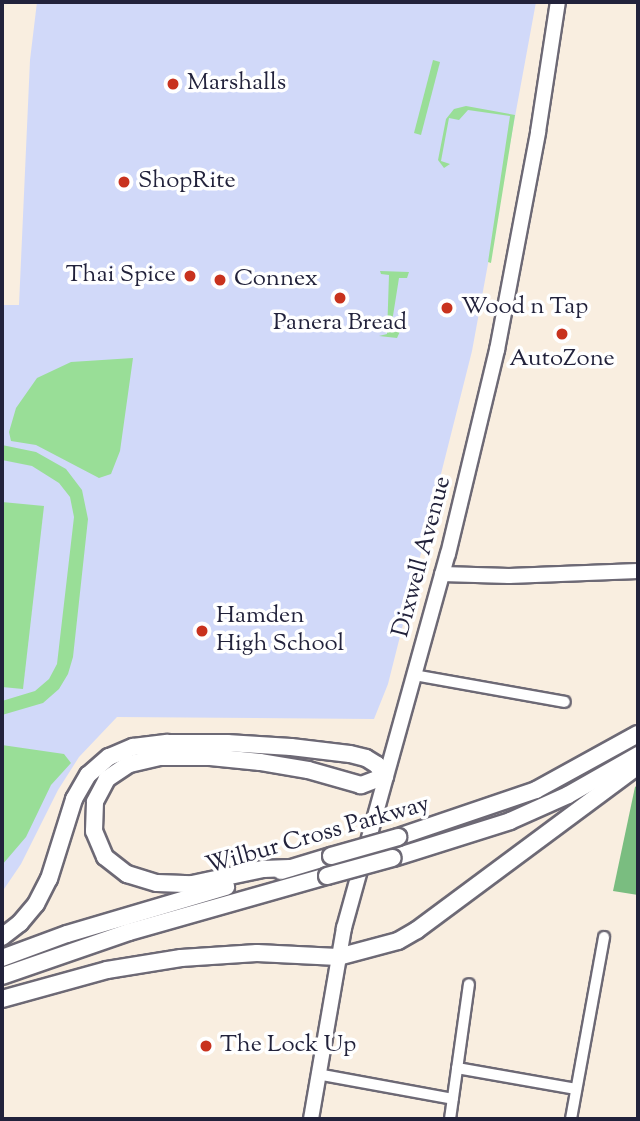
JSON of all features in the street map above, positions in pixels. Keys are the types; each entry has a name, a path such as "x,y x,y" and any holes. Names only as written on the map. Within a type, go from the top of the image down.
{"highway":[{"name":"Wilbur Cross Parkway","path":"2,958 67,934 398,836 536,790 638,734"},
{"path":"2,937 20,923 36,904 49,879 74,799 88,775 108,757 133,747 168,743 291,747 366,758 377,765 385,776 361,785 308,769 260,762 210,757 160,757 129,764 107,779 95,802 94,831 105,857 127,874 157,883 192,884 262,869 290,868"},
{"name":"Wilbur Cross Parkway","path":"2,976 130,932 393,858 510,821 568,794 638,755"},
{"path":"2,999 107,970 181,958 257,953 338,957 398,941 418,930 638,766"}],"main road":[{"name":"Dixwell Avenue","path":"310,1119 338,957 473,458 515,264 558,2"},
{"path":"442,574 509,576 638,571"}],"street":[{"path":"414,675 565,702"},
{"path":"571,1119 604,937"},
{"path":"450,1119 469,984"},
{"path":"457,1068 576,1089"},
{"path":"317,1074 453,1100"}],"shaded area":[{"path":"37,2 536,2 472,351 388,684 374,719 117,717 79,757 58,790 21,864 2,892 2,305 19,305 30,60"}],"green space":[{"path":"433,60 440,62 421,135 414,133"},
{"path":"466,106 515,115 491,263 488,262 510,116 468,110 459,120 449,118 441,161 450,164 444,168 438,160 446,119 454,109"},
{"path":"380,271 409,272 407,278 399,278 392,322 402,327 397,338 379,336 387,334 389,275 381,274"},
{"path":"133,358 120,451 111,474 99,478 36,445 11,441 9,432 16,408 37,378 71,362"},
{"path":"2,445 36,452 66,469 82,490 88,519 73,657 68,674 59,689 43,703 2,715 2,701 35,691 49,679 57,664 74,517 70,497 59,483 32,466 2,460"},
{"path":"2,502 44,506 23,689 2,687"},
{"path":"2,745 64,754 71,763 51,785 26,837 2,865"},
{"path":"638,785 638,895 613,891 635,787"}],"place":[{"name":"Marshalls","path":"173,84"},
{"name":"ShopRite","path":"124,182"},
{"name":"Thai Spice","path":"190,276"},
{"name":"Connex","path":"220,280"},
{"name":"Panera Bread","path":"340,298"},
{"name":"Wood n Tap","path":"447,308"},
{"name":"AutoZone","path":"562,334"},
{"name":"Hamden High School","path":"202,631"},
{"name":"The Lock Up","path":"206,1046"}]}
